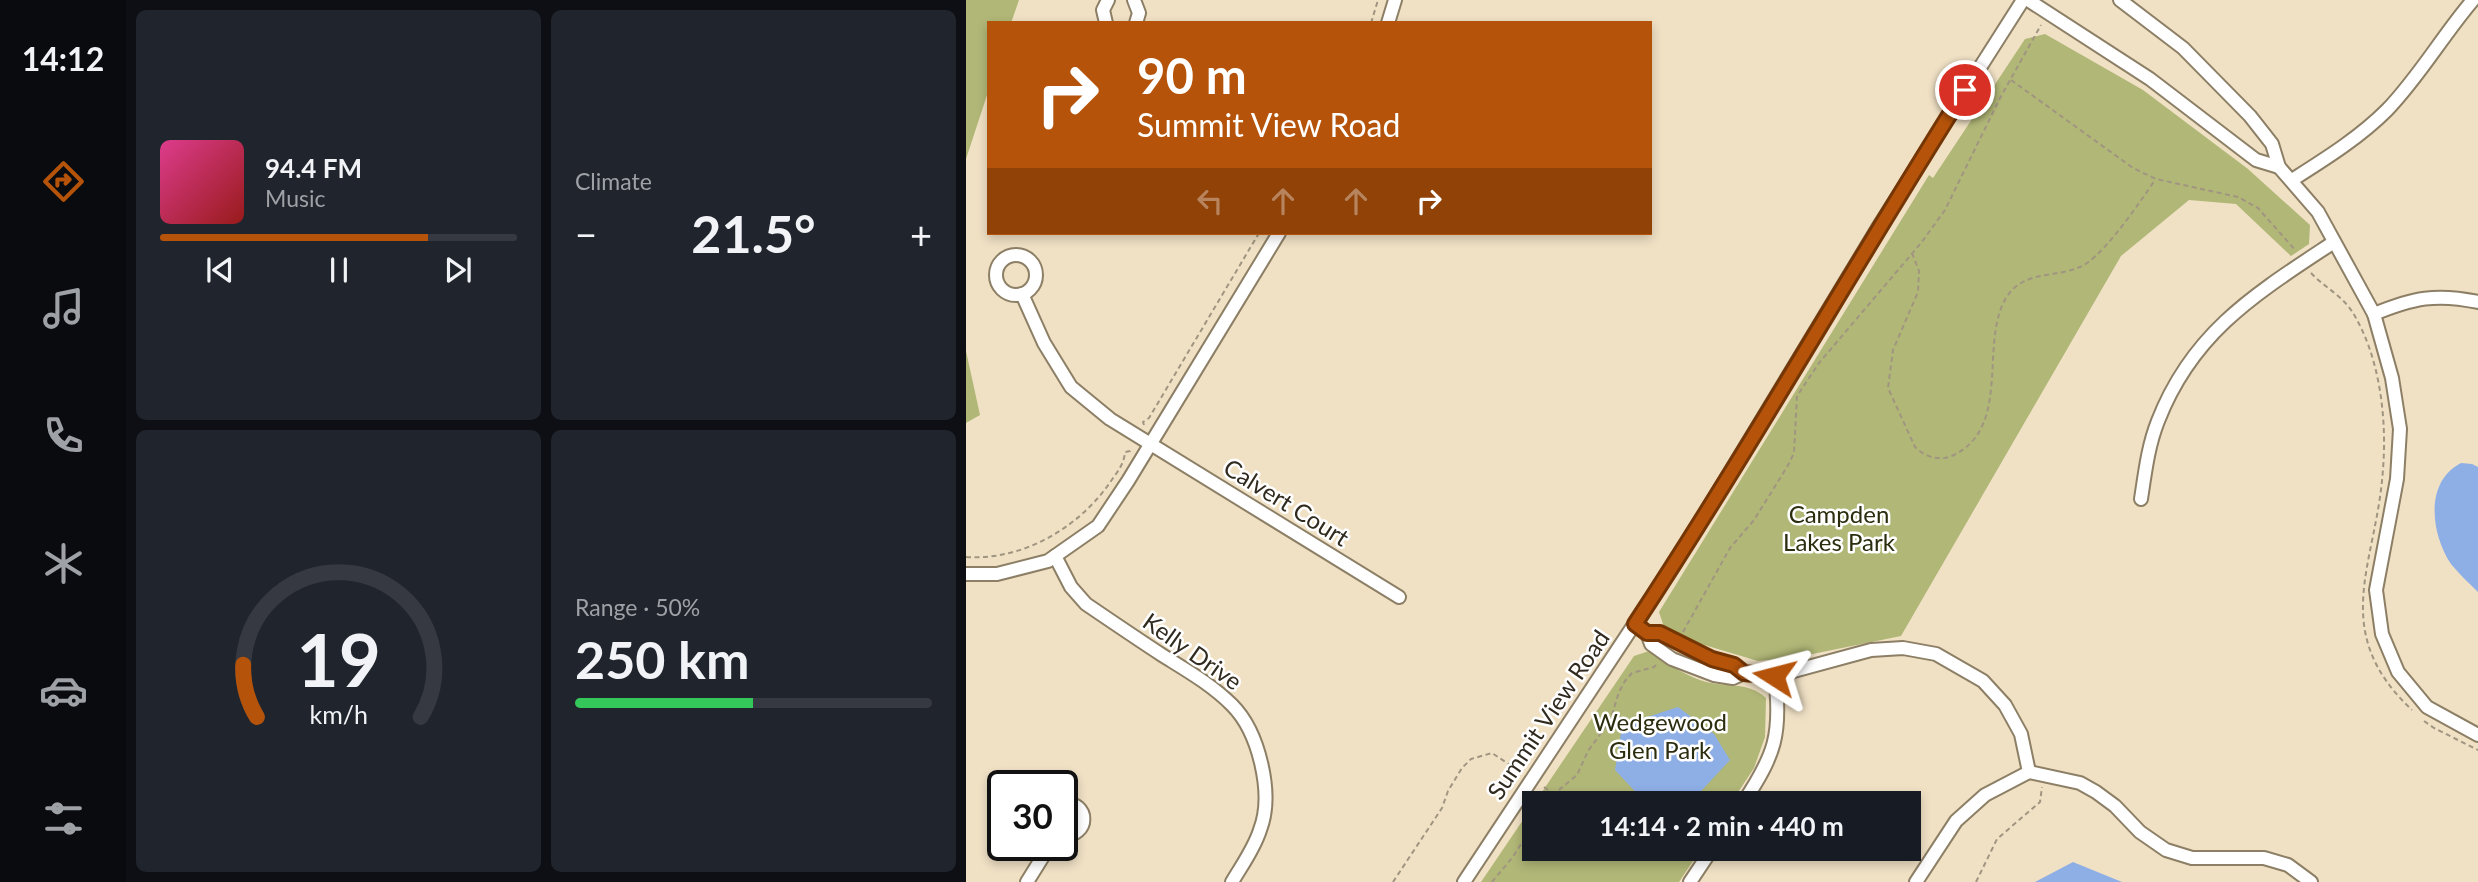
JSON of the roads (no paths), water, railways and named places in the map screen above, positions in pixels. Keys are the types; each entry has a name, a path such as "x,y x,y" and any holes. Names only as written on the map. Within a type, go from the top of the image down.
{"street":[{"path":"1106,21 1103,10 1108,0"},
{"path":"1134,0 1139,13 1137,21"},
{"path":"1389,21 1395,0"},
{"path":"2025,0 2151,79 2256,160 2279,167"},
{"name":"Summit View Road","path":"1464,882 1680,555 1881,223 2025,0"},
{"path":"2120,0 2182,48 2250,117 2272,144 2279,167 2318,212 2374,314 2392,378 2400,429 2397,479 2376,590 2382,634 2398,672 2427,707 2478,735"},
{"path":"2292,180 2344,147 2386,110 2473,0"},
{"path":"966,574 997,574 1048,561 1098,526 1278,235"},
{"path":"2141,499 2157,422 2175,383 2194,354 2213,331 2242,305 2334,242"},
{"name":"Calvert Court","path":"1023,294 1045,343 1071,387 1110,419 1399,597"},
{"path":"2374,314 2405,301 2431,296 2478,302"},
{"name":"Kelly Drive","path":"1055,556 1071,587 1086,604 1209,685 1234,707 1256,743 1263,770 1265,800 1261,828 1232,882"},
{"path":"1635,624 1647,633 1651,644 1666,656 1714,675 1733,678 1744,673 1774,676 1871,650 1903,648 1936,654 1983,681 2005,705 2021,734 2029,772"},
{"path":"1647,633 1660,633 1712,659 1734,665 1744,673"},
{"path":"1750,791 1770,756 1778,727 1774,676"},
{"path":"1916,882 1956,821 1986,796 2029,772 2080,783 2096,792 2115,806 2140,832 2166,850 2192,858 2264,858 2288,865 2311,882"},
{"path":"1078,807 1083,818 1078,831"},
{"path":"1027,882 1040,861"},
{"path":"1690,882 1704,861"}],"water":[{"path":"2461,463 2478,467 2478,592 2451,564 2444,552 2436,524 2436,495 2449,472"},
{"path":"1678,707 1714,734 1730,760 1701,791 1635,791 1615,770 1621,733 1641,719"},
{"path":"2073,862 2122,882 2035,882"}],"park label":[{"name":"Campden Lakes Park","path":"1839,529"},
{"name":"Wedgewood Glen Park","path":"1660,737"}]}
